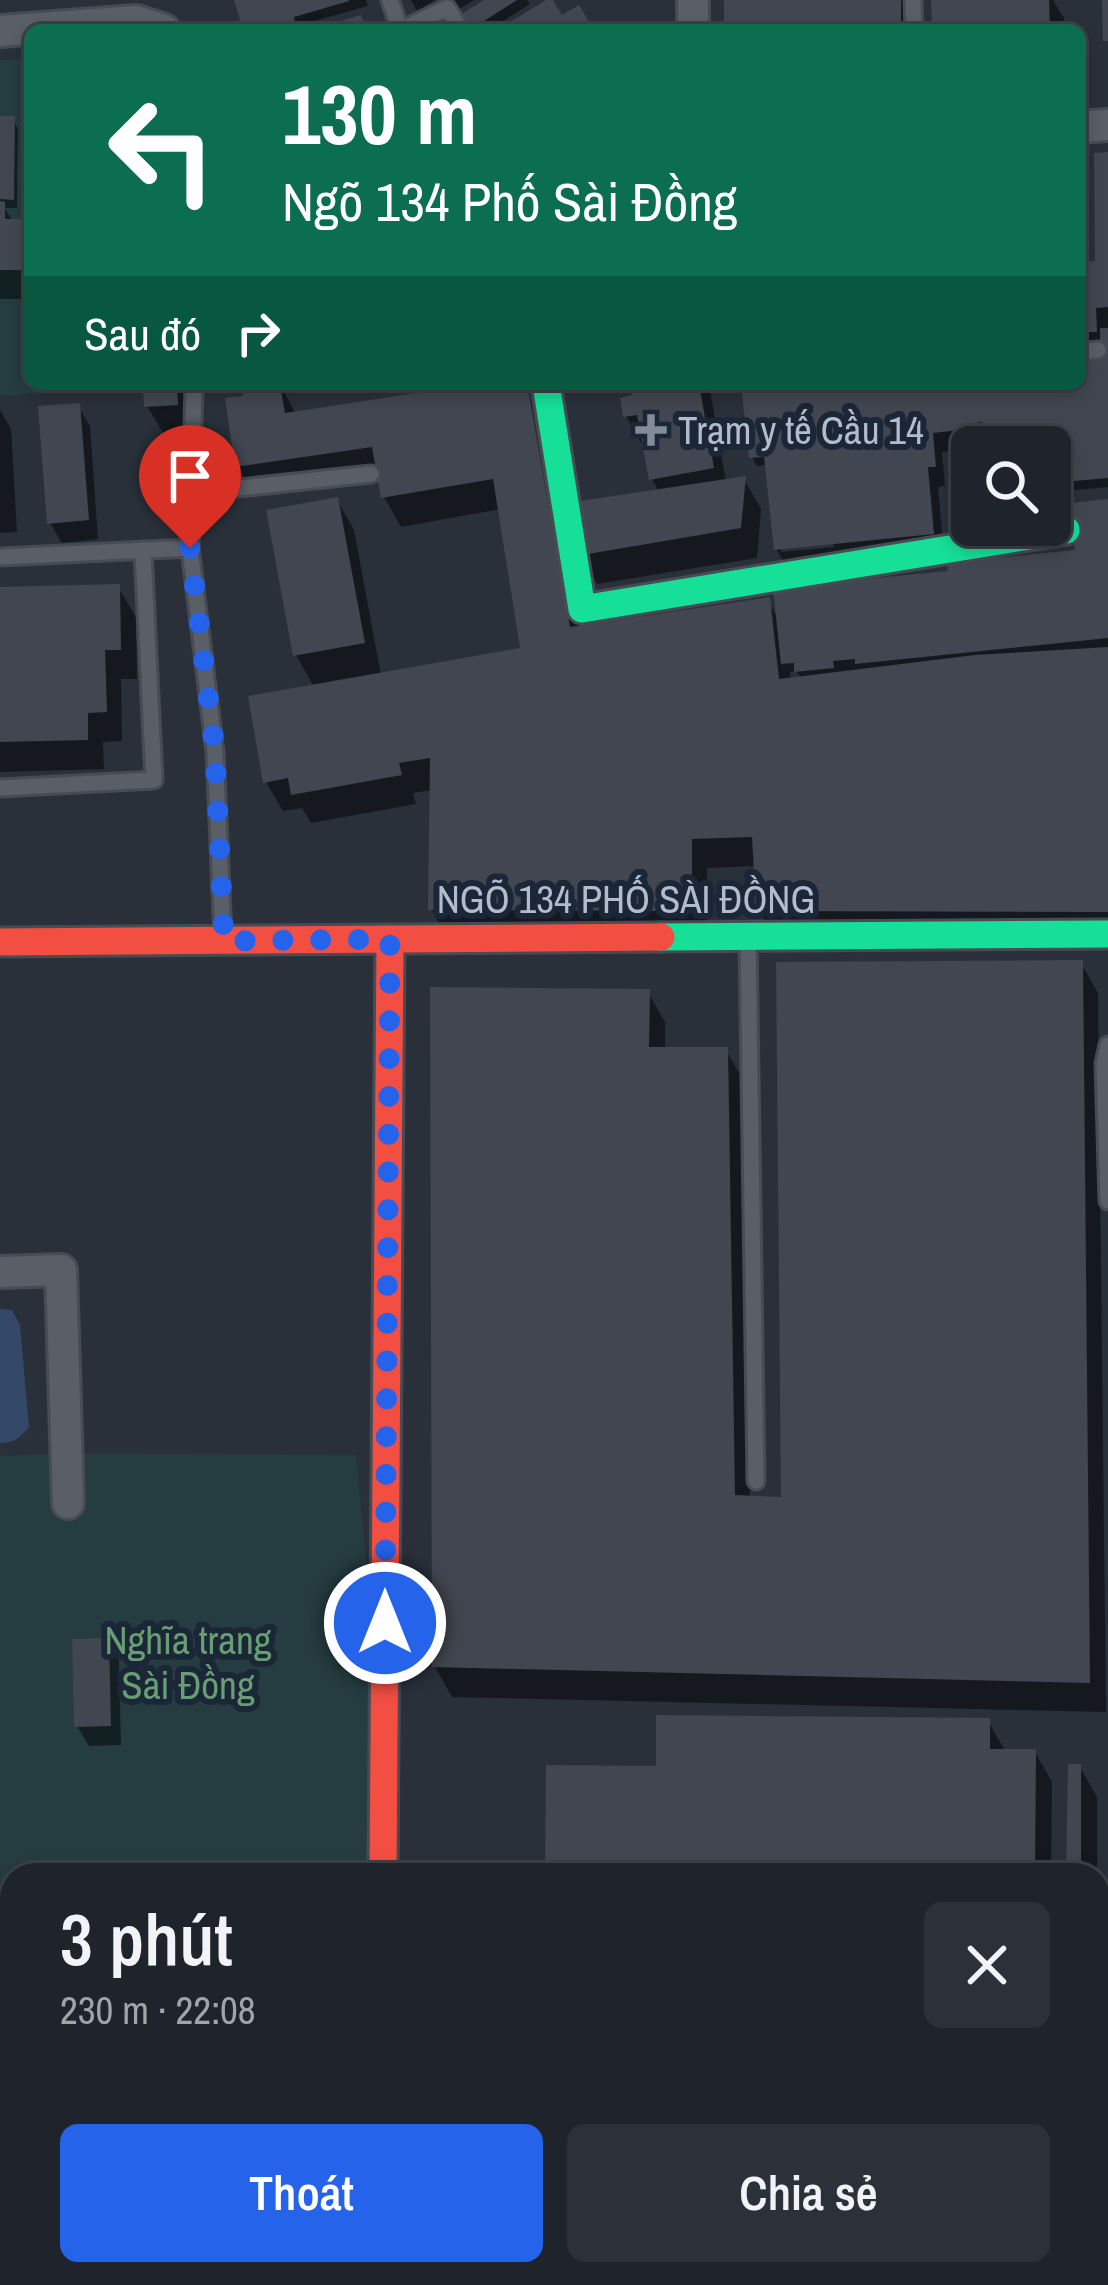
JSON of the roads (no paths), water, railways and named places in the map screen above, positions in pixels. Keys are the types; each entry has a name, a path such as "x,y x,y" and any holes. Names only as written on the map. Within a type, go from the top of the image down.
{"street":[{"path":"34,24 96,11 146,17"},
{"path":"547,390 582,610 969,546"},
{"name":"NGÕ 134 PHỐ SÀI ĐỒNG","path":"0,942 1108,934"},
{"path":"383,1863 390,939"},
{"path":"0,1272 61,1270 68,1503"}],"lane":[{"path":"414,24 447,8 457,24"},
{"path":"194,390 190,548 215,752 224,941"},
{"path":"192,493 371,474"},
{"path":"0,557 190,548"},
{"path":"0,788 154,780 143,550"},
{"path":"748,937 756,1481"},
{"path":"1108,1045 1104,1064 1108,1201"}],"water":[{"path":"0,1309 12,1310 20,1325 29,1427 16,1439 0,1443"}],"place":[{"name":"Trạm y tế Cầu 14","path":"651,430"}],"park label":[{"name":"Nghĩa trang Sài Đồng","path":"188,1662"}]}
